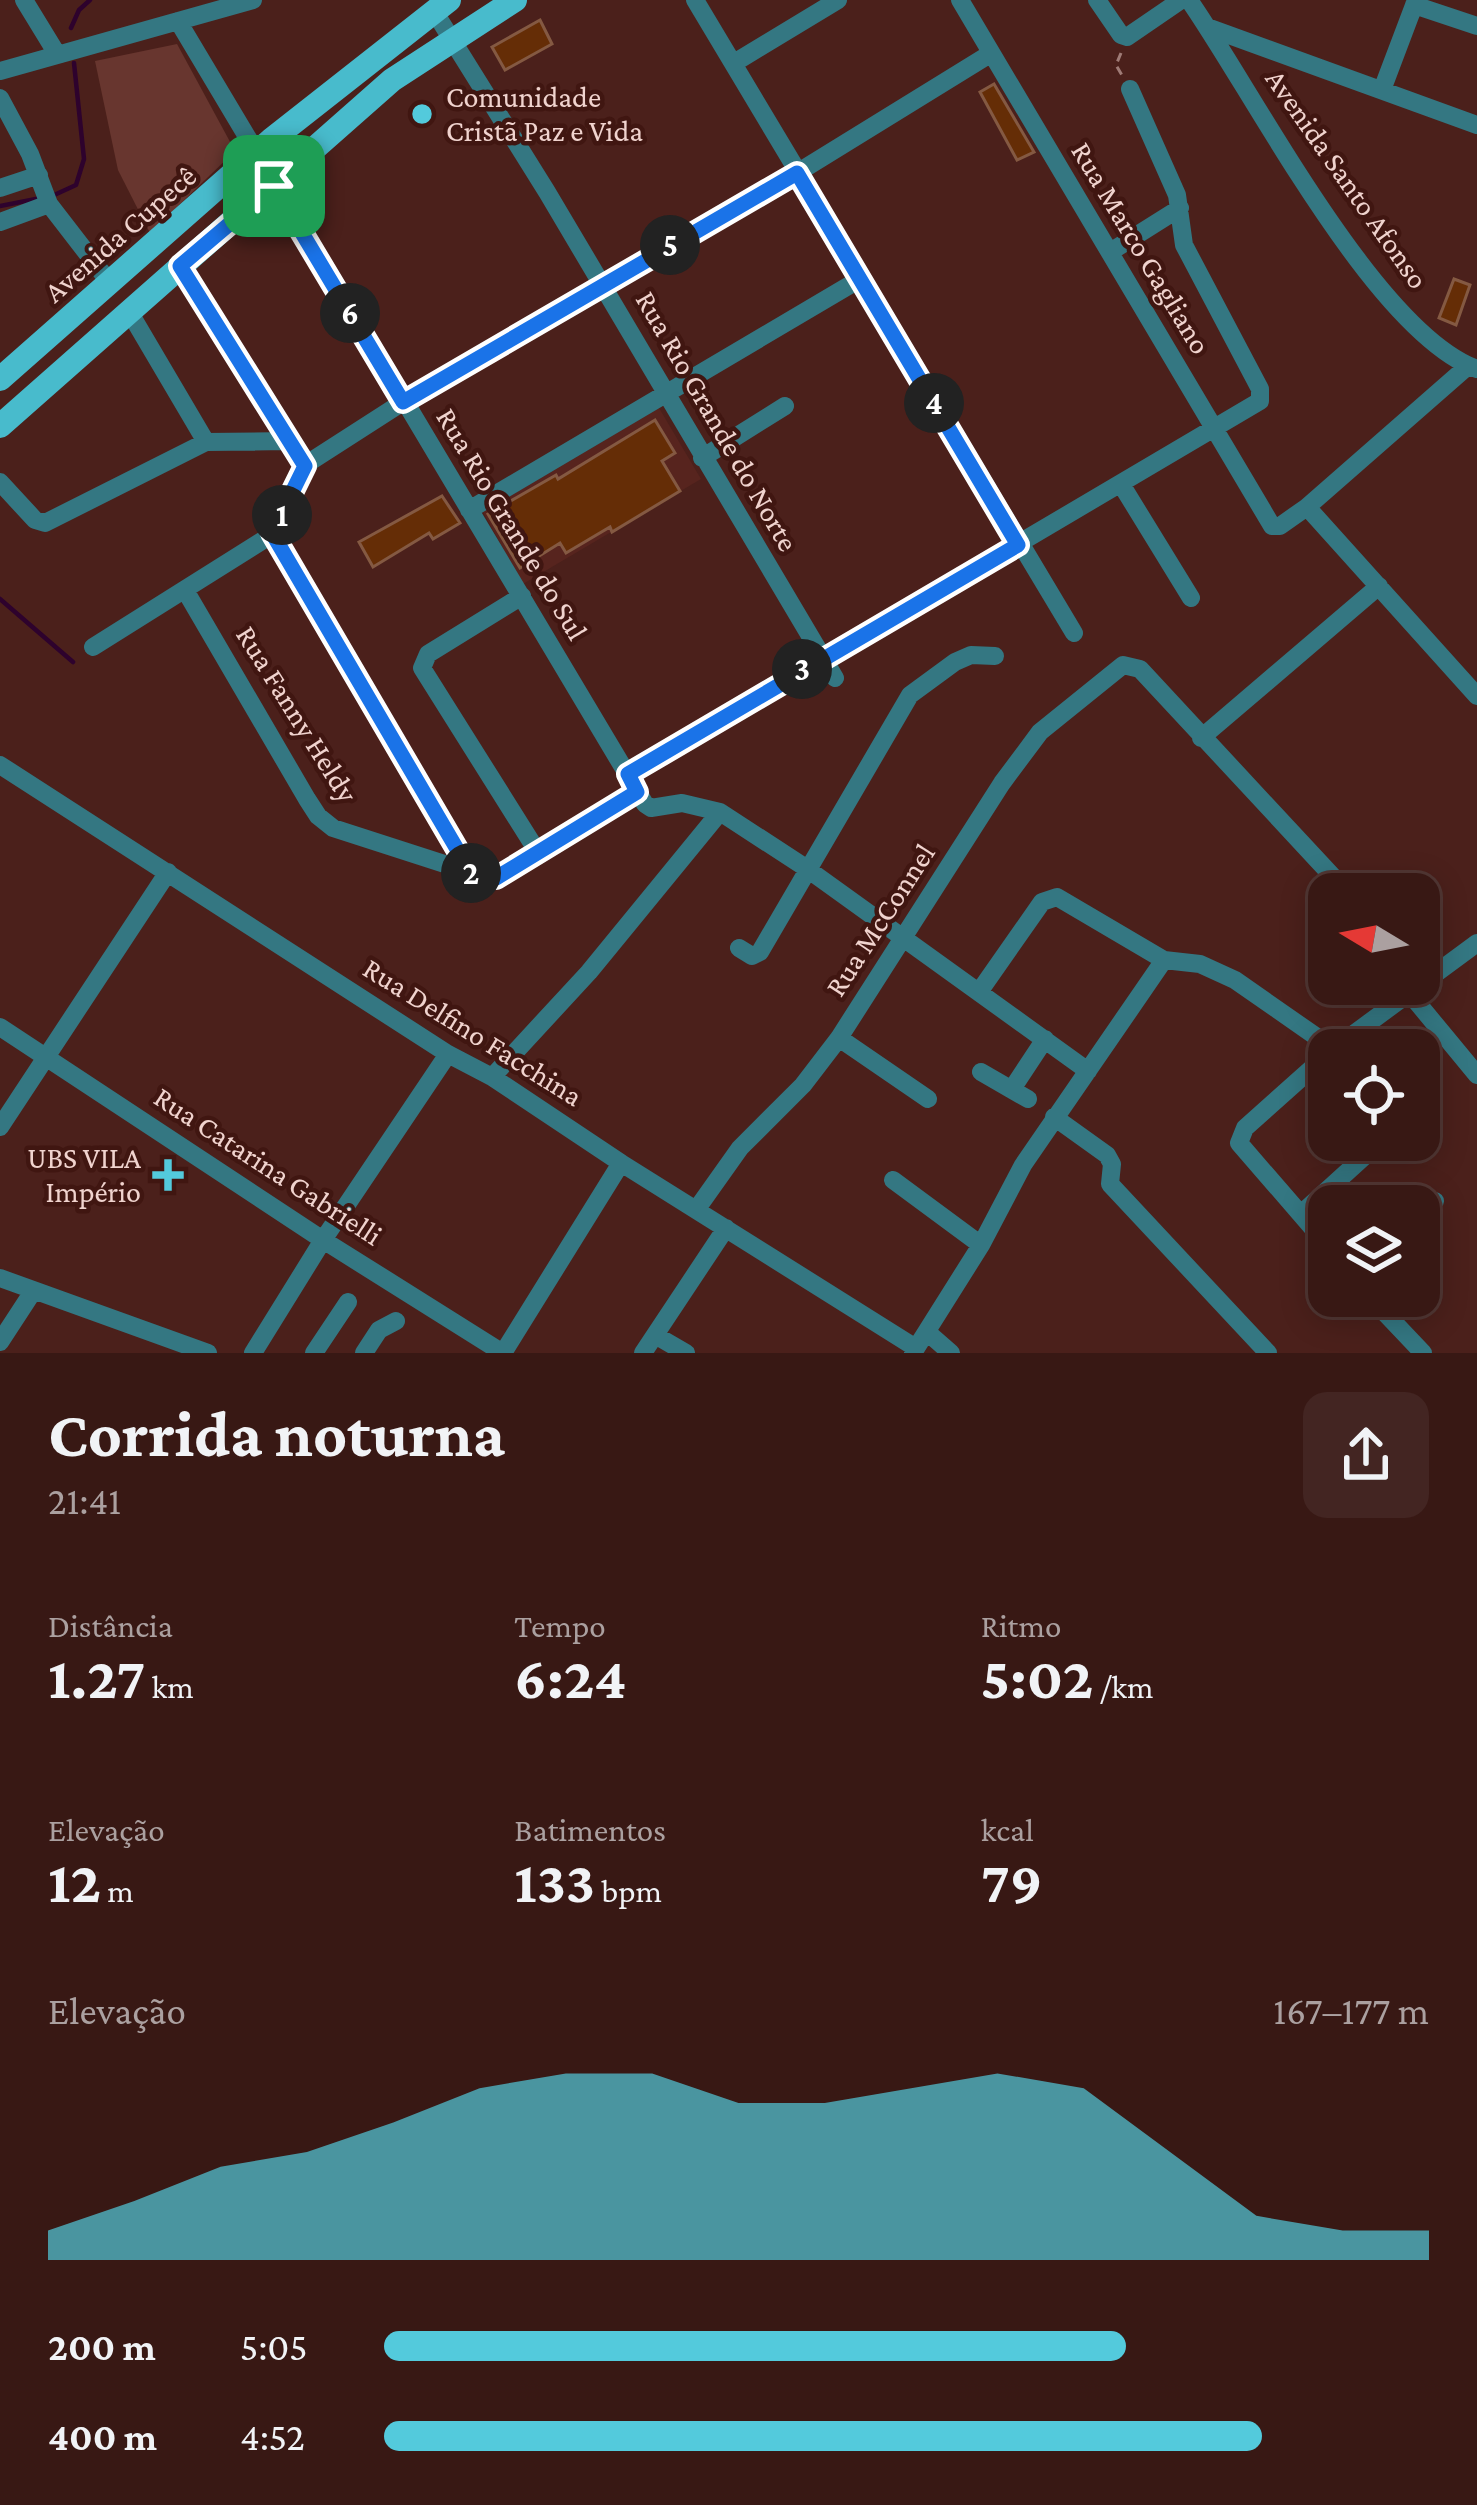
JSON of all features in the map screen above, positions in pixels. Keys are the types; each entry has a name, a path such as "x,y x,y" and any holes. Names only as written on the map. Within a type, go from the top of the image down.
{"main road":[{"path":"0,426 392,80 514,0"},
{"name":"Avenida Cupecê","path":"0,379 255,154 442,6"}],"street":[{"path":"24,0 57,54"},
{"path":"0,71 253,0"},
{"path":"695,0 1074,633"},
{"path":"734,63 838,0"},
{"name":"Rua Marco Gagliano","path":"960,0 1272,526 1280,526 1307,507"},
{"path":"1097,0 1127,37 1185,0"},
{"name":"Avenida Santo Afonso","path":"1185,0 1363,266 1425,338 1472,368"},
{"path":"1382,90 1415,3 1477,26"},
{"name":"Rua Rio Grande do Norte","path":"442,6 453,37 835,678"},
{"name":"Rua Rio Grande do Sul","path":"178,21 633,783 651,808 682,803 720,812"},
{"path":"1207,27 1477,125"},
{"path":"94,647 272,533 305,466 403,402 797,173 990,54"},
{"path":"272,533 471,873 496,878 822,657 1260,401 1260,388 1184,245 1180,208 1130,89"},
{"path":"0,98 48,202 110,283"},
{"path":"0,188 39,176"},
{"path":"0,222 48,202"},
{"path":"1110,252 1180,208"},
{"path":"180,266 305,466"},
{"path":"469,510 860,279"},
{"path":"130,313 206,442"},
{"path":"1472,368 1307,507 1477,696"},
{"path":"702,458 784,406"},
{"path":"0,482 35,520 46,523 206,442 288,441"},
{"path":"1120,484 1191,598"},
{"path":"1329,873 1201,738 1379,586"},
{"name":"Rua Fanny Heldy","path":"185,590 325,824 471,873"},
{"path":"522,596 428,654 422,668 537,851"},
{"path":"739,948 752,956 760,952 910,695 955,662 995,656"},
{"name":"Rua McConnel","path":"696,1210 740,1148 803,1084 839,1038 1002,783 1040,732 1118,668 1128,665 1140,669 1201,738"},
{"name":"Rua Delfino Facchina","path":"0,765 696,1210 919,1344 951,1353"},
{"path":"492,1077 589,972 720,812 806,868 1088,1071"},
{"path":"0,1127 168,872"},
{"path":"980,992 1049,897 1068,902 1164,960 1200,964 1235,980 1308,1033"},
{"path":"1440,969 1477,944"},
{"path":"919,1344 1054,1118 1164,960"},
{"path":"1359,1029 1390,1005"},
{"path":"1433,1005 1477,1075"},
{"name":"Rua Catarina Gabrielli","path":"0,1027 503,1353"},
{"path":"839,1038 928,1100"},
{"path":"981,1072 1020,1094 1045,1039"},
{"path":"253,1353 448,1054"},
{"path":"1308,1071 1245,1127 1240,1138 1245,1153 1308,1220"},
{"path":"1054,1118 1107,1155 1112,1164 1110,1184 1268,1353"},
{"path":"1302,1213 1358,1161"},
{"path":"503,1353 621,1162"},
{"path":"893,1180 981,1245"},
{"path":"643,1353 726,1228"},
{"path":"0,1279 208,1353"},
{"path":"0,1342 32,1293"},
{"path":"314,1353 348,1302"},
{"path":"1389,1317 1423,1353"},
{"path":"364,1353 379,1330 396,1321"},
{"path":"655,1335 686,1353"}],"path":[{"path":"1127,37 1117,65 1130,89"}],"shaded area":[{"path":"177,44 235,151 150,233 118,170 95,61"},
{"path":"659,408 701,479 523,584 483,512"}],"building":[{"path":"540,20 552,44 505,70 492,47"},
{"path":"994,84 1034,152 1017,160 980,92"},
{"path":"1454,279 1470,285 1456,325 1439,318"},
{"path":"655,420 675,453 662,461 680,491 612,532 610,527 566,553 560,543 520,568 488,514 556,475 558,479"},
{"path":"442,496 460,523 433,539 429,533 373,567 359,542"}],"waterway":[{"path":"71,28 90,0"},
{"path":"52,196 76,185 84,159 74,63"},
{"path":"0,206 41,198"},
{"path":"0,599 73,662"}],"place":[{"name":"Comunidade Cristã Paz e Vida","path":"422,114"},
{"name":"UBS VILA Império","path":"168,1175"}],"route":[{"path":"797,173 1018,545 628,774 637,792 496,878 471,873 272,533 305,466 180,266 274,186 403,402 797,173"}]}
